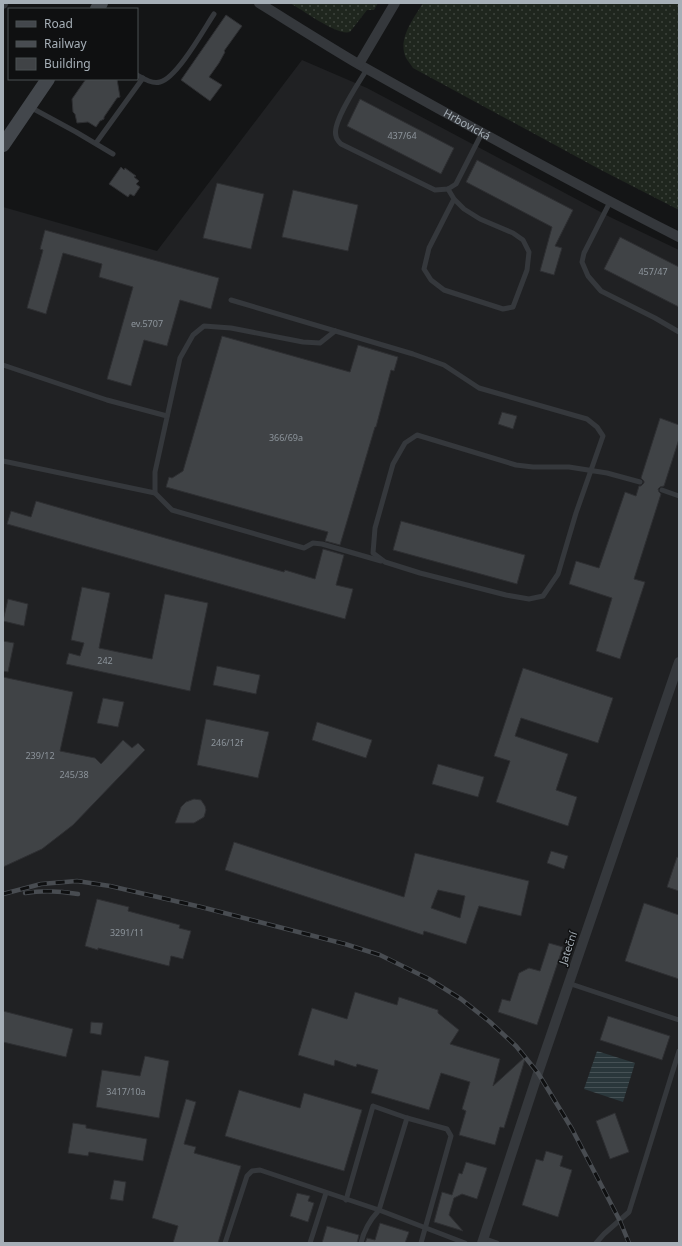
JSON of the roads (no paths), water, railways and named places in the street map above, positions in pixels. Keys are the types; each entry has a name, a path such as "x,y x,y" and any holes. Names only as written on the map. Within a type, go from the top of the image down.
{"main road":[{"path":"3,145 47,80"}],"street":[{"name":"Hrbovická","path":"259,3 363,66 482,133 610,202 679,237"},
{"path":"363,66 395,3"},
{"name":"Jateční","path":"483,1241 568,983 679,662"}],"lane":[{"path":"138,76 159,83 172,76 214,14"},
{"path":"363,66 336,126 335,136 341,144 435,190 448,189 456,184 482,133"},
{"path":"96,144 142,78"},
{"path":"29,107 113,154"},
{"path":"448,189 454,199 464,209 480,220 513,233 523,240 530,252 527,270 513,307 503,310 444,290 431,280 424,269 429,248 454,199"},
{"path":"610,202 584,253 582,262 588,276 601,291 655,318 679,332"},
{"path":"3,461 155,493 172,510 304,548 313,543 322,544 420,573 506,595 529,599 543,596 558,574 576,513 603,436 597,427 587,419 478,388 444,365 413,354 231,300"},
{"path":"155,493 155,472 180,358 193,335 204,326 231,328 320,344 335,331"},
{"path":"3,365 108,400 167,416"},
{"path":"385,562 373,553 375,528 393,464 405,443 417,435 516,464 533,467 570,467 591,470 640,482"},
{"path":"662,490 679,496"},
{"path":"568,983 679,1020"},
{"path":"596,1243 629,1212 679,1051"},
{"path":"346,1200 373,1106 407,1118 444,1127 451,1136 421,1243"},
{"path":"361,1243 366,1227 379,1210 407,1118"},
{"path":"224,1243 247,1176 252,1171 260,1170 379,1210 466,1243"},
{"path":"310,1243 326,1193"},
{"path":"483,1241 497,1243"}],"railway":[{"path":"3,894 41,884 77,881 110,886 201,907 345,944 380,955 429,979 461,999 490,1022 516,1046 538,1073 572,1129 620,1221 629,1243"},
{"path":"25,893 52,891 78,894"}]}
